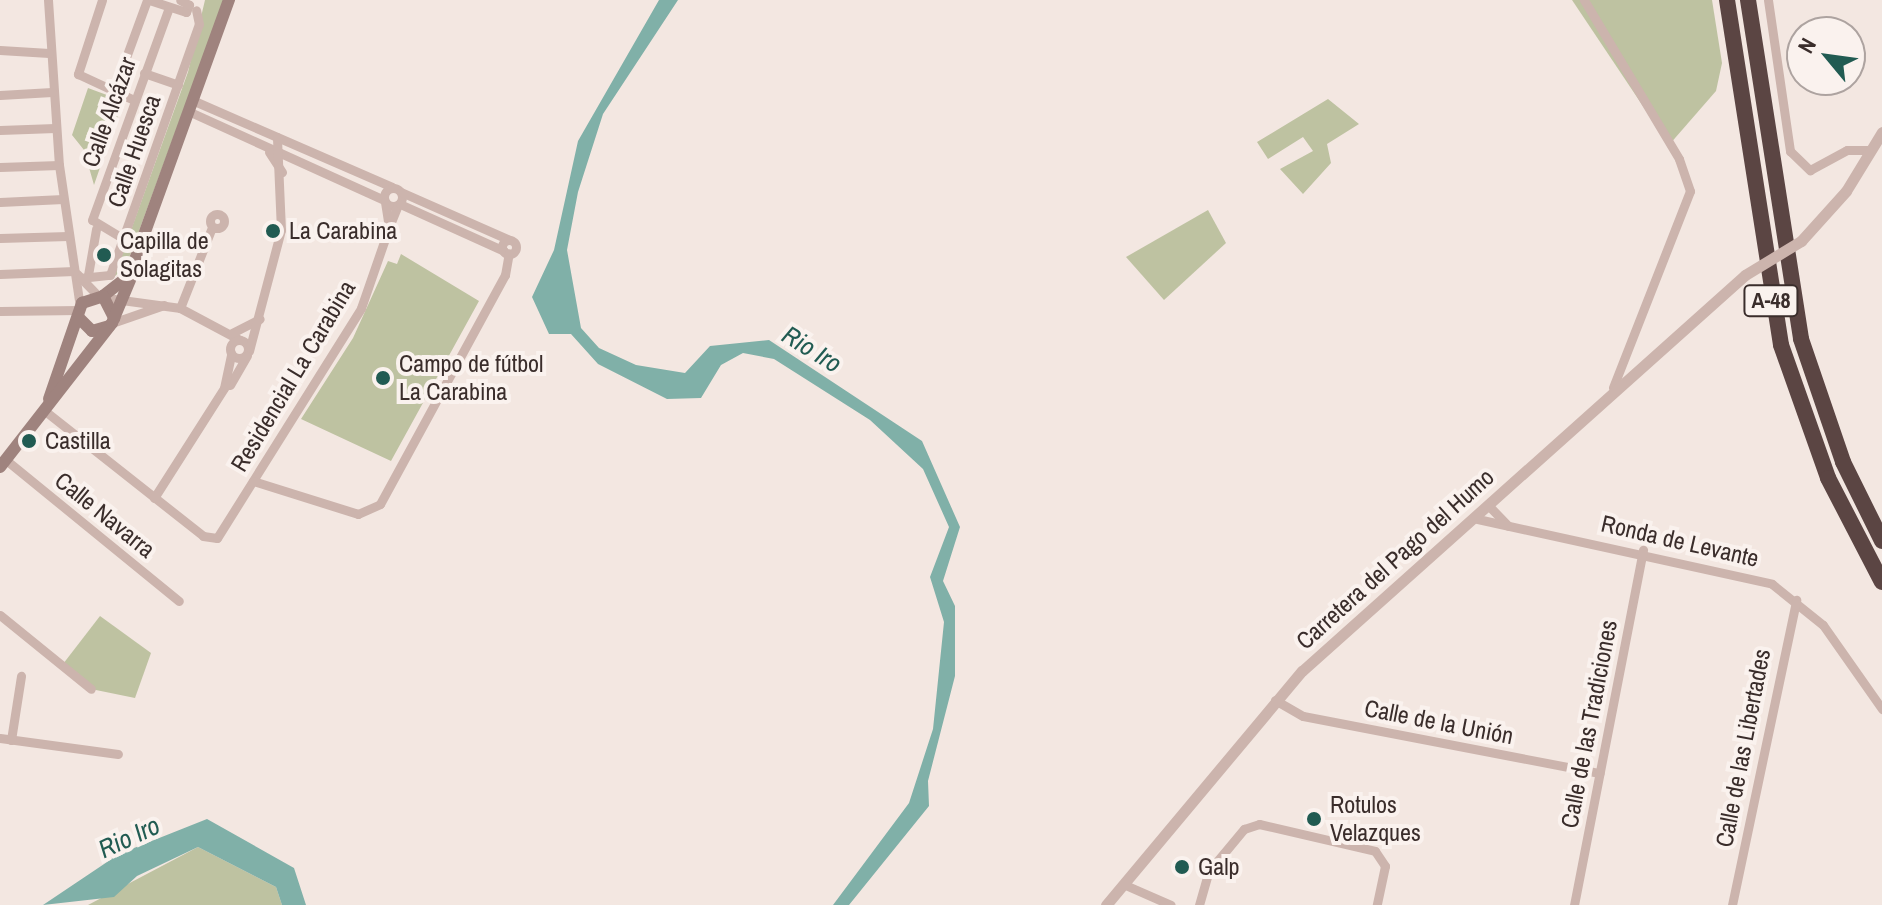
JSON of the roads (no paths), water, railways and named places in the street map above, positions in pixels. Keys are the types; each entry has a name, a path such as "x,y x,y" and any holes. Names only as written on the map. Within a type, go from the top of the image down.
{"highway":[{"name":"A-48","path":"1727,0 1781,345 1828,478 1882,582"},
{"name":"A-48","path":"1748,0 1801,339 1826,420 1882,541"}],"main road":[{"path":"3,464 112,322 229,0"},
{"path":"45,411 80,312 129,278"},
{"path":"103,297 112,322"},
{"path":"80,312 92,331 112,322"}],"street":[{"path":"0,311 80,312 81,275 68,236 55,128 48,0"},
{"path":"102,0 78,74 113,93 134,100"},
{"path":"113,93 148,0 169,7 195,6"},
{"path":"180,0 195,6"},
{"path":"1584,0 1679,159 1690,191 1613,387"},
{"path":"1768,0 1790,151 1810,170 1847,150 1871,150 1882,132"},
{"name":"Calle Huesca","path":"81,275 109,277 200,20 195,6"},
{"name":"Calle Alcázar","path":"81,275 96,229 92,220 169,7"},
{"path":"0,50 49,53"},
{"path":"144,73 178,85"},
{"path":"0,95 52,92"},
{"path":"190,106 385,201 399,204 506,252 516,248 510,240 397,190 273,145"},
{"path":"0,130 55,128"},
{"path":"45,411 154,498 248,353 263,312 281,230 282,172 273,145"},
{"name":"Carretera del Pago del Humo","path":"1106,905 1275,700 1491,509 1613,387 1745,275 1801,241 1871,150"},
{"path":"282,172 304,160"},
{"path":"0,167 59,165"},
{"path":"385,201 397,190"},
{"name":"Residencial La Carabina","path":"154,498 217,538 361,308 399,204 397,190"},
{"path":"0,202 63,199"},
{"name":"Residencial La Carabina","path":"385,201 389,227"},
{"path":"180,308 212,227"},
{"path":"96,229 124,239"},
{"path":"0,238 68,236"},
{"path":"253,481 358,514 380,504 505,275 506,252"},
{"path":"0,274 81,275 103,297 148,300 180,308 236,336 248,353"},
{"path":"129,278 148,300"},
{"path":"112,322 164,305"},
{"path":"224,388 236,336 248,330 263,312"},
{"path":"219,327 230,352"},
{"path":"230,352 248,353"},
{"name":"Calle Navarra","path":"3,464 179,601"},
{"path":"1491,509 1508,526"},
{"name":"Ronda de Levante","path":"1478,521 1643,550 1750,575 1796,600 1823,625 1882,709"},
{"name":"Calle de las Tradiciones","path":"1574,905 1643,550"},
{"name":"Calle de las Libertades","path":"1732,905 1796,600"},
{"path":"0,615 91,689"},
{"path":"11,740 21,676"},
{"name":"Calle de la Unión","path":"1275,700 1303,716 1600,773"},
{"path":"0,738 118,754"},
{"path":"1199,905 1209,871 1244,829 1259,824 1375,851 1385,866 1377,905"},
{"path":"1123,884 1171,905"}],"water":[{"path":"659,0 678,0 603,114 578,192 567,250 581,328 599,348 636,365 685,373 710,346 769,340 922,441 960,527 943,581 955,606 955,676 928,781 929,806 849,905 833,905 909,803 933,729 944,622 930,577 949,527 923,469 870,420 774,359 743,353 721,365 701,398 667,399 598,364 571,334 549,334 532,297 554,250 578,141"},
{"path":"207,819 294,868 306,905 282,905 276,887 198,847 137,876 114,897 43,905 119,854"}],"place":[{"name":"La Carabina","path":"273,231"},
{"name":"Capilla de Solagitas","path":"104,255"},
{"name":"Campo de fútbol La Carabina","path":"383,378"},
{"name":"Castilla","path":"29,441"},
{"name":"Rotulos Velazques","path":"1314,819"},
{"name":"Galp","path":"1182,867"}],"water label":[{"name":"Rio Iro","path":"812,349"},
{"name":"Rio Iro","path":"129,837"}]}
